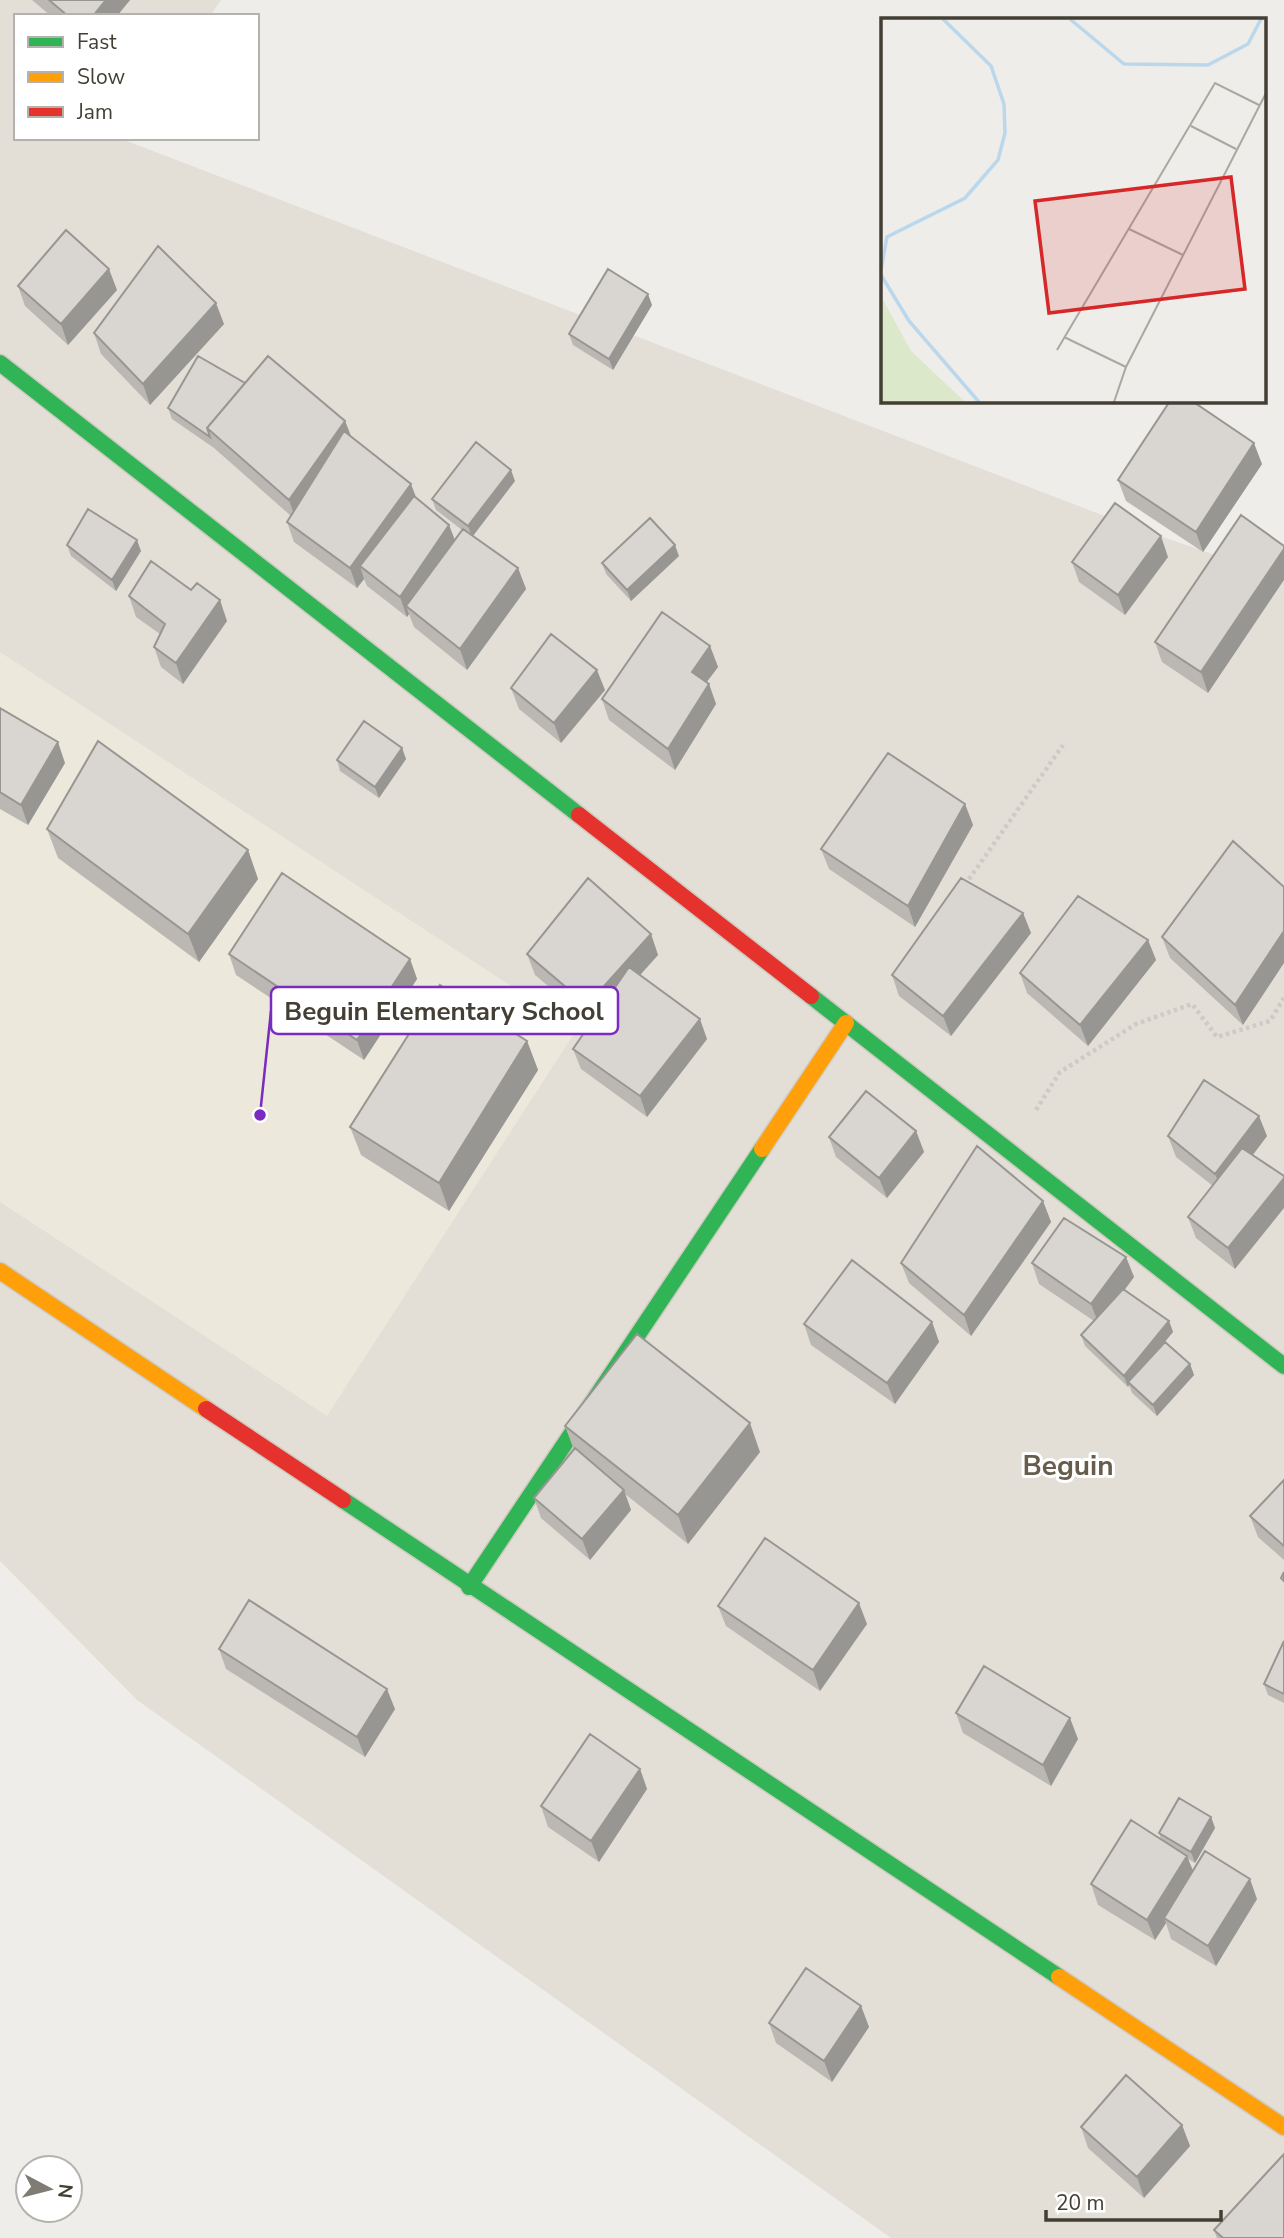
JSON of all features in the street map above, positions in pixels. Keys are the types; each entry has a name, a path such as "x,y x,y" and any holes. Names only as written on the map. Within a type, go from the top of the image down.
{"street":[{"path":"0,363 1284,1366"},
{"path":"469,1587 846,1024"},
{"path":"0,1271 469,1587 1284,2127"}],"path":[{"path":"962,890 1063,745"},
{"path":"1010,1152 1060,1072 1136,1024 1192,1004 1217,1037 1270,1021 1284,998"}],"shaded area":[{"path":"0,0 221,0 211,14 14,14 14,140 124,140 1123,523 1284,579 1284,2238 891,2238 137,1700 0,1561"},
{"path":"0,652 577,1029 327,1416 0,1202"}],"building":[{"path":"49,0 106,0 95,14 66,14"},
{"path":"66,230 109,269 61,324 18,286"},
{"path":"158,246 216,303 143,384 94,333"},
{"path":"608,269 648,294 609,359 569,334"},
{"path":"198,356 245,383 207,428 210,437 168,408"},
{"path":"268,356 345,421 289,500 207,428"},
{"path":"1169,402 1193,402 1254,443 1196,532 1118,480"},
{"path":"344,431 411,484 350,568 287,522"},
{"path":"476,442 511,470 468,526 432,499"},
{"path":"414,496 449,525 400,597 360,566"},
{"path":"1115,503 1161,536 1118,595 1072,562"},
{"path":"88,509 137,540 112,580 67,545"},
{"path":"1241,515 1284,546 1284,549 1201,672 1155,642"},
{"path":"650,518 675,545 627,590 602,563"},
{"path":"463,529 518,568 460,649 406,606"},
{"path":"151,561 191,590 197,583 220,600 176,663 154,647 165,624 129,596"},
{"path":"662,612 710,646 692,672 709,684 668,749 602,699"},
{"path":"551,634 597,670 554,723 511,688"},
{"path":"0,708 58,742 21,805 0,792"},
{"path":"364,721 402,748 375,787 337,760"},
{"path":"98,741 248,850 188,934 47,829"},
{"path":"888,753 965,804 908,906 821,849"},
{"path":"1233,841 1284,887 1284,931 1235,1005 1162,937"},
{"path":"282,873 410,959 357,1040 229,954"},
{"path":"588,878 651,934 587,1005 527,954"},
{"path":"961,878 1023,913 943,1016 892,975"},
{"path":"1078,896 1148,940 1080,1025 1020,973"},
{"path":"629,967 700,1019 640,1096 573,1049"},
{"path":"440,985 527,1041 439,1183 350,1127"},
{"path":"1204,1080 1259,1116 1215,1174 1168,1136"},
{"path":"866,1091 916,1131 879,1178 829,1137"},
{"path":"977,1146 1043,1201 964,1315 901,1263"},
{"path":"1242,1148 1284,1178 1228,1248 1188,1217"},
{"path":"1064,1218 1126,1257 1091,1304 1032,1263"},
{"path":"852,1260 932,1322 887,1383 804,1324"},
{"path":"1123,1289 1169,1321 1124,1376 1081,1335"},
{"path":"637,1334 750,1423 678,1515 565,1426"},
{"path":"1165,1342 1190,1364 1153,1405 1128,1382"},
{"path":"575,1448 624,1490 582,1539 534,1498"},
{"path":"1284,1480 1284,1546 1250,1516"},
{"path":"765,1538 859,1603 813,1670 718,1606"},
{"path":"249,1600 387,1689 357,1737 219,1649"},
{"path":"1284,1641 1284,1694 1264,1684"},
{"path":"984,1666 1070,1718 1043,1765 956,1713"},
{"path":"590,1734 640,1769 591,1841 541,1806"},
{"path":"1179,1798 1211,1817 1191,1852 1159,1833"},
{"path":"1131,1820 1187,1856 1147,1920 1091,1884"},
{"path":"1205,1851 1250,1879 1208,1946 1164,1918"},
{"path":"806,1968 861,2006 824,2061 769,2023"},
{"path":"1126,2075 1182,2125 1137,2177 1081,2127"},
{"path":"1284,2154 1284,2238 1223,2238 1214,2230"}],"traffic: fast":[{"path":"0,363 579,815"},
{"path":"811,996 1284,1366"},
{"path":"469,1587 762,1149"},
{"path":"343,1500 1059,1977"}],"traffic: slow":[{"path":"762,1149 846,1023"},
{"path":"0,1271 206,1409"},
{"path":"1059,1977 1284,2127"}],"traffic: jam":[{"path":"579,815 811,996"},
{"path":"206,1409 343,1500"}],"place":[{"name":"Beguin Elementary School","path":"260,1115"}],"district":[{"name":"Beguin","path":"1068,1465"}]}
